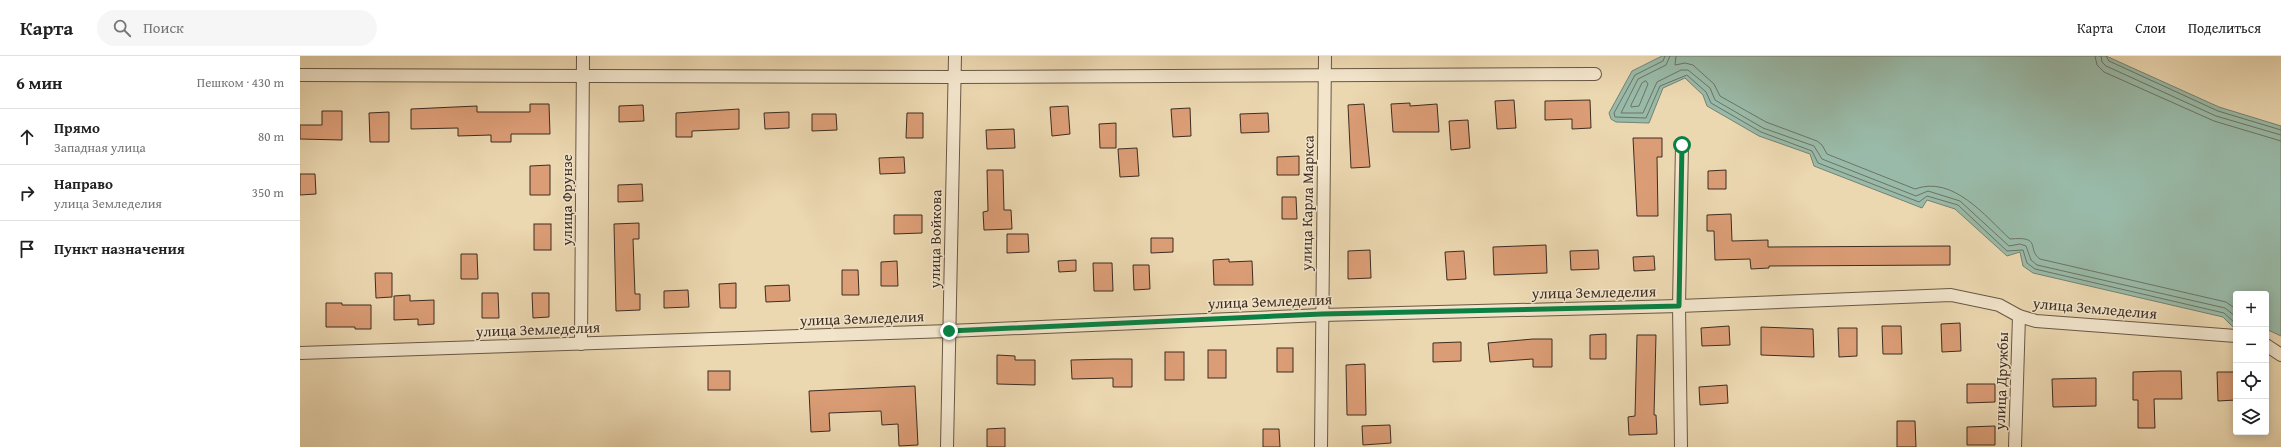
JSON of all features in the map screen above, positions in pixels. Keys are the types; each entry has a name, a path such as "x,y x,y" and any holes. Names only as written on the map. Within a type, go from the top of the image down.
{"street":[{"name":"улица Фрунзе","path":"580,344 582,56"},
{"name":"улица Войкова","path":"946,447 955,56"},
{"name":"улица Карла Маркса","path":"1321,447 1325,56"},
{"path":"300,75 954,77 1595,74"},
{"path":"1681,447 1679,306 1682,145"},
{"name":"улица Земледелия","path":"300,353 949,331 1322,314 1679,306 1951,295 1999,305 2019,316 2036,321 2233,336"},
{"name":"улица Дружбы","path":"2015,447 2019,316"},
{"path":"2269,347 2281,355"}],"water":[{"path":"1662,56 2106,56 2219,107 2281,126 2281,336 2269,330 2269,291 2233,291 2233,327 2223,317 2033,273 2023,266 2020,252 2007,256 1955,209 1927,200 1922,208 1814,166 1810,154 1759,136 1707,106 1703,95 1685,78 1663,88 1649,123 1616,122 1611,119 1609,113 1632,71"}],"building":[{"path":"1514,100 1516,128 1497,129 1495,101"},
{"path":"1590,100 1591,128 1572,129 1572,119 1545,120 1545,101"},
{"path":"1410,103 1410,106 1437,104 1439,132 1393,132 1391,104"},
{"path":"530,104 549,104 550,134 511,134 511,142 491,142 491,135 458,136 458,128 411,129 411,109 477,106 477,112 530,112"},
{"path":"1364,104 1370,167 1351,168 1348,105"},
{"path":"643,105 644,121 619,122 619,106"},
{"path":"1068,106 1070,134 1052,136 1050,107"},
{"path":"1190,108 1191,136 1173,137 1171,109"},
{"path":"739,109 739,129 692,131 692,137 676,137 676,113"},
{"path":"322,111 342,111 342,140 300,139 300,125 322,125"},
{"path":"389,112 389,142 370,142 369,113"},
{"path":"789,112 789,128 765,129 764,113"},
{"path":"907,113 923,113 923,138 906,138"},
{"path":"1268,113 1269,132 1241,133 1240,114"},
{"path":"812,114 836,114 837,130 812,131"},
{"path":"1468,120 1470,148 1451,150 1449,121"},
{"path":"1116,123 1116,148 1100,148 1099,124"},
{"path":"1014,129 1015,148 987,149 986,130"},
{"path":"1633,138 1662,138 1662,157 1657,157 1658,216 1637,216"},
{"path":"1137,148 1139,176 1120,177 1118,149"},
{"path":"1299,156 1299,175 1277,175 1277,157"},
{"path":"904,157 905,173 880,174 879,158"},
{"path":"550,165 550,195 530,195 530,166"},
{"path":"987,170 1003,170 1004,210 1011,210 1012,229 984,230 983,212 988,211"},
{"path":"1726,170 1726,189 1708,189 1708,171"},
{"path":"300,174 315,174 316,194 300,195"},
{"path":"642,184 643,201 618,202 618,185"},
{"path":"1282,197 1296,197 1297,219 1282,219"},
{"path":"1731,214 1732,241 1768,240 1768,247 1950,246 1950,265 1769,266 1769,268 1751,269 1750,259 1715,260 1714,231 1707,231 1707,215"},
{"path":"894,215 922,215 922,233 894,234"},
{"path":"639,223 639,239 633,239 635,294 640,294 640,310 616,311 614,224"},
{"path":"534,224 551,224 551,250 534,250"},
{"path":"1007,234 1028,234 1029,252 1007,253"},
{"path":"1151,238 1173,238 1173,252 1151,253"},
{"path":"1546,245 1547,273 1494,275 1493,247"},
{"path":"1370,250 1371,278 1348,279 1348,251"},
{"path":"1598,250 1599,269 1571,270 1570,251"},
{"path":"1464,251 1466,279 1447,280 1445,252"},
{"path":"461,254 477,254 478,279 461,279"},
{"path":"1654,256 1655,270 1634,271 1633,257"},
{"path":"1229,259 1229,262 1252,261 1253,285 1214,285 1213,260"},
{"path":"1076,260 1076,271 1059,272 1058,261"},
{"path":"897,261 898,286 881,286 881,262"},
{"path":"1093,263 1112,263 1113,291 1094,291"},
{"path":"1133,265 1149,265 1150,289 1134,290"},
{"path":"842,270 858,270 859,295 842,295"},
{"path":"375,273 392,273 392,297 376,298"},
{"path":"736,283 736,308 720,308 719,284"},
{"path":"789,285 790,301 766,302 765,286"},
{"path":"688,290 689,307 664,308 664,291"},
{"path":"482,293 498,293 499,318 482,318"},
{"path":"532,293 549,293 549,317 533,318"},
{"path":"410,295 410,301 434,300 434,324 418,325 418,319 394,320 394,296"},
{"path":"326,303 342,303 342,305 371,305 371,329 355,329 355,327 326,327"},
{"path":"1960,323 1961,351 1942,352 1941,324"},
{"path":"1729,326 1730,345 1702,346 1701,328"},
{"path":"1882,326 1901,326 1902,354 1883,354"},
{"path":"1761,327 1813,329 1814,357 1761,355"},
{"path":"1838,328 1857,328 1857,356 1839,357"},
{"path":"1606,334 1606,359 1590,359 1590,335"},
{"path":"1637,335 1656,335 1654,415 1656,415 1657,434 1629,435 1628,417 1635,416"},
{"path":"1552,339 1552,367 1533,367 1533,359 1490,362 1488,343"},
{"path":"1461,342 1461,361 1433,362 1433,343"},
{"path":"1277,348 1293,348 1293,372 1277,372"},
{"path":"1208,350 1226,350 1226,378 1208,378"},
{"path":"1165,352 1184,352 1184,380 1165,380"},
{"path":"997,355 1015,356 1015,360 1035,360 1035,385 997,384"},
{"path":"1132,359 1132,387 1113,387 1113,378 1072,379 1071,360"},
{"path":"1365,364 1366,415 1347,415 1346,365"},
{"path":"708,371 730,371 730,390 708,390"},
{"path":"2181,371 2182,399 2154,399 2155,428 2138,428 2138,400 2133,400 2133,372"},
{"path":"2217,372 2233,372 2233,400 2218,401"},
{"path":"2096,378 2096,406 2053,407 2052,379"},
{"path":"1967,384 1995,384 1995,402 1967,403"},
{"path":"1727,385 1728,403 1700,405 1699,387"},
{"path":"915,386 918,445 899,446 898,424 882,425 881,411 829,413 830,431 811,432 809,391"},
{"path":"1897,421 1915,421 1916,447 1897,447"},
{"path":"1390,425 1391,443 1363,445 1362,426"},
{"path":"1995,426 1995,445 1967,445 1967,427"},
{"path":"1005,428 1005,447 987,447 987,429"},
{"path":"1263,429 1279,429 1280,447 1263,447"}],"route":[{"path":"949,331 1322,314 1679,306 1682,145"}]}
